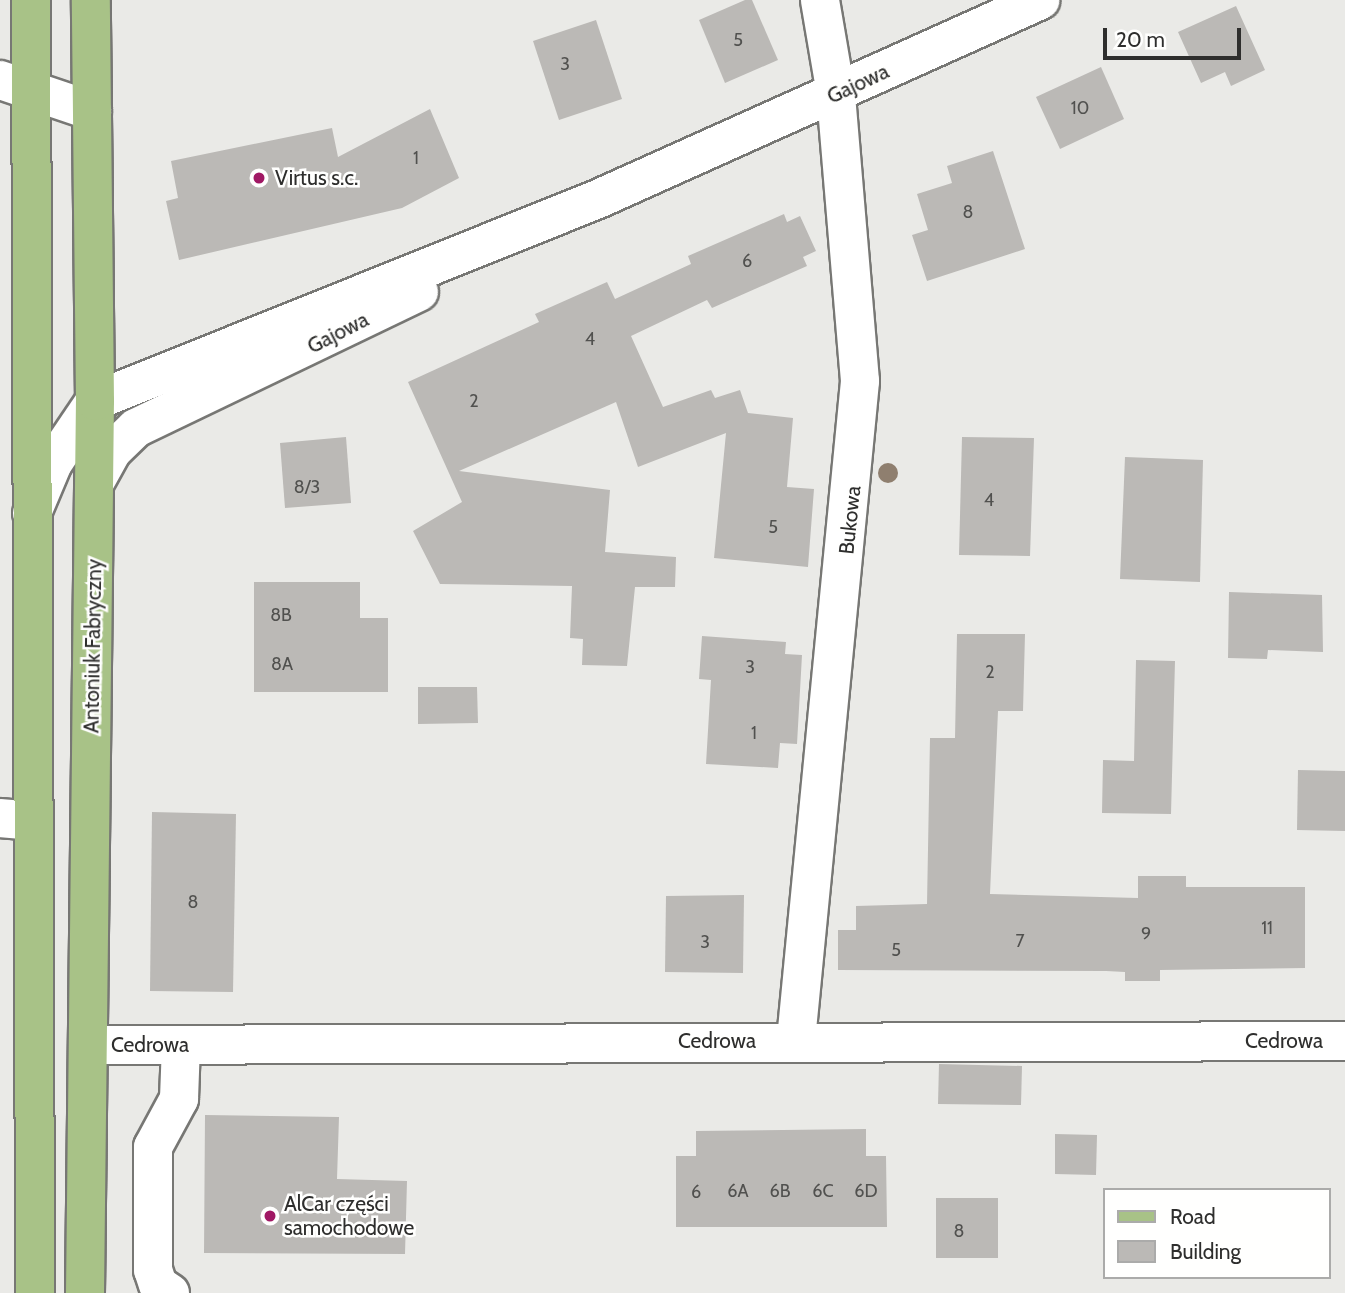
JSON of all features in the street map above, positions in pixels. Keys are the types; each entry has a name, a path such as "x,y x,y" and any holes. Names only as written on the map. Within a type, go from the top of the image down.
{"main road":[{"path":"31,0 15,86 31,515 16,820 34,1293"},
{"name":"Antoniuk Fabryczny","path":"85,1293 95,401 91,0"}],"street":[{"name":"Bukowa","path":"796,1040 860,381 836,94 820,0"},
{"name":"Gajowa","path":"95,401 598,199 1040,0"},
{"path":"15,86 92,111"},
{"name":"Gajowa","path":"94,482 112,451 136,428 317,344 598,199"},
{"path":"31,515 53,463 95,401"},
{"name":"Cedrowa","path":"89,1045 796,1040 1345,1041"},
{"path":"170,1293 158,1285 153,1270 153,1147 179,1099 181,1045"}],"building":[{"path":"745,0 752,0 778,60 725,83 699,20"},
{"path":"1236,6 1265,70 1231,86 1225,72 1201,83 1178,32"},
{"path":"596,20 622,99 559,120 533,41"},
{"path":"1101,67 1124,119 1060,149 1036,97"},
{"name":"Virtus s.c.","path":"430,109 459,178 402,208 179,260 166,201 178,198 171,161 332,128 338,157"},
{"path":"993,151 1025,249 927,281 912,235 928,230 917,194 952,183 947,166"},
{"path":"784,214 787,222 800,216 816,251 803,257 807,266 712,308 707,300 631,336 663,407 711,390 715,398 740,390 748,413 793,418 787,487 814,489 808,567 714,558 726,433 638,467 616,402 459,471 610,490 605,552 676,557 675,587 635,587 627,666 582,665 583,639 570,638 572,586 440,584 413,531 462,502 408,382 539,322 535,314 607,282 615,299 691,264 688,256"},
{"path":"346,437 351,503 285,508 280,443"},
{"path":"962,437 1034,438 1030,556 959,555"},
{"path":"1125,457 1203,460 1200,582 1120,579"},
{"path":"254,582 360,582 360,618 388,618 388,692 254,692"},
{"path":"1229,592 1322,595 1323,652 1268,650 1267,659 1228,658"},
{"path":"957,634 1025,634 1023,711 998,711 990,894 1138,898 1138,876 1186,876 1186,887 1305,887 1305,968 1160,970 1160,981 1125,981 1125,972 1106,971 838,970 838,930 856,930 856,906 927,904 930,738 955,738"},
{"path":"702,636 786,642 785,654 802,655 797,744 780,743 778,768 706,764 711,680 699,679"},
{"path":"1136,660 1175,661 1171,814 1102,813 1103,760 1134,761"},
{"path":"418,687 477,687 478,723 418,724"},
{"path":"1298,770 1345,771 1345,831 1297,830"},
{"path":"152,812 236,814 233,992 150,991"},
{"path":"744,895 743,973 665,972 666,896"},
{"path":"939,1064 1022,1066 1021,1105 938,1104"},
{"name":"AlCar części samochodowe","path":"205,1115 339,1117 337,1179 407,1181 405,1254 204,1253"},
{"path":"866,1129 866,1156 886,1156 887,1227 676,1227 676,1156 696,1156 696,1131"},
{"path":"1055,1134 1097,1135 1096,1175 1055,1174"},
{"path":"936,1198 998,1198 998,1258 936,1258"}],"place":[{"name":"Virtus s.c.","path":"259,178"},
{"name":"AlCar części samochodowe","path":"270,1216"}]}
